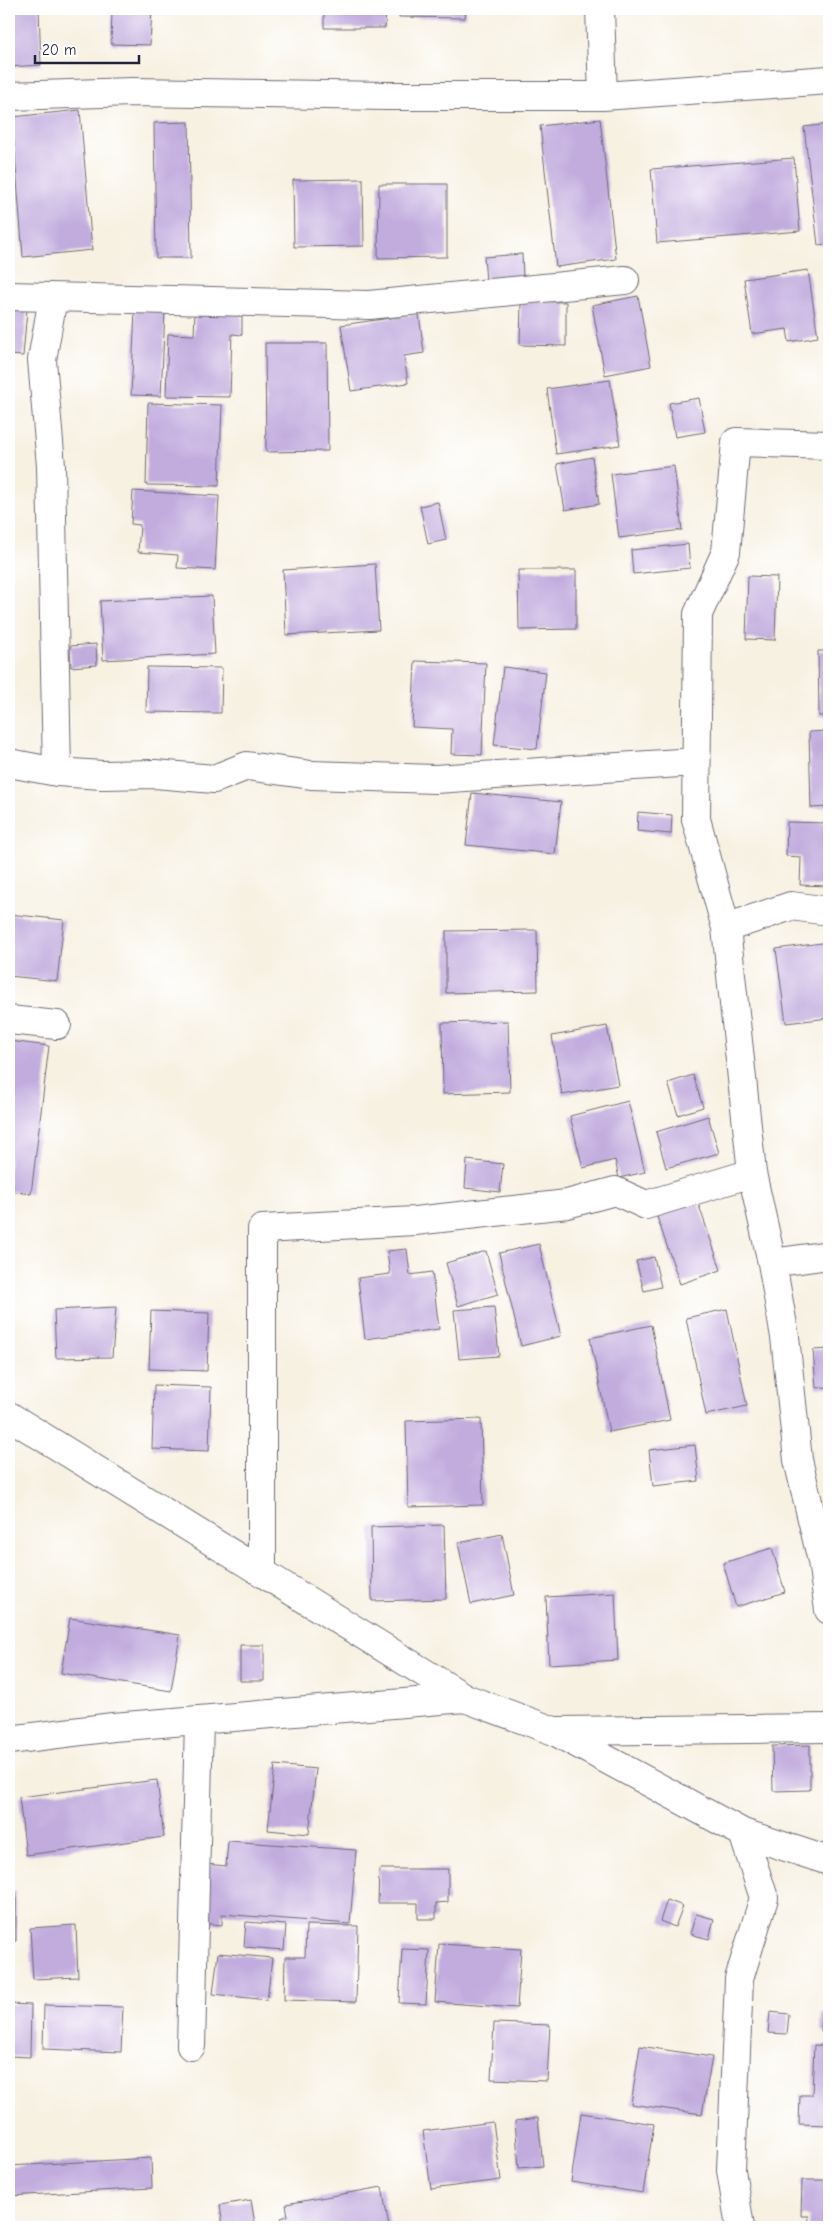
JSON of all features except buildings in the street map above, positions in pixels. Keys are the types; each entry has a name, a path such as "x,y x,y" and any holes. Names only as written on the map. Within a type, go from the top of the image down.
{"street":[{"path":"600,9 603,96"},
{"path":"9,96 132,92 388,96 603,96 829,80"},
{"path":"9,296 369,305 625,280"},
{"path":"53,298 42,360 51,466 57,772"},
{"path":"829,445 736,442 726,552 698,614 695,762 696,819 726,928 752,1173 772,1263 785,1337 798,1460 822,1561 829,1610"},
{"path":"9,763 57,772 102,775 155,774 214,779 247,766 311,775 435,779 695,762"},
{"path":"726,928 791,906 829,911"},
{"path":"9,1020 57,1025"},
{"path":"262,1572 262,1229 415,1222 567,1204 615,1191 646,1206 752,1173"},
{"path":"772,1263 829,1255"},
{"path":"9,1416 465,1698 554,1731 743,1833 829,1861"},
{"path":"9,1740 199,1720 465,1698"},
{"path":"191,2046 199,1720"},
{"path":"554,1731 829,1728"},
{"path":"740,2227 731,2170 739,1979 764,1898 743,1833"}]}
